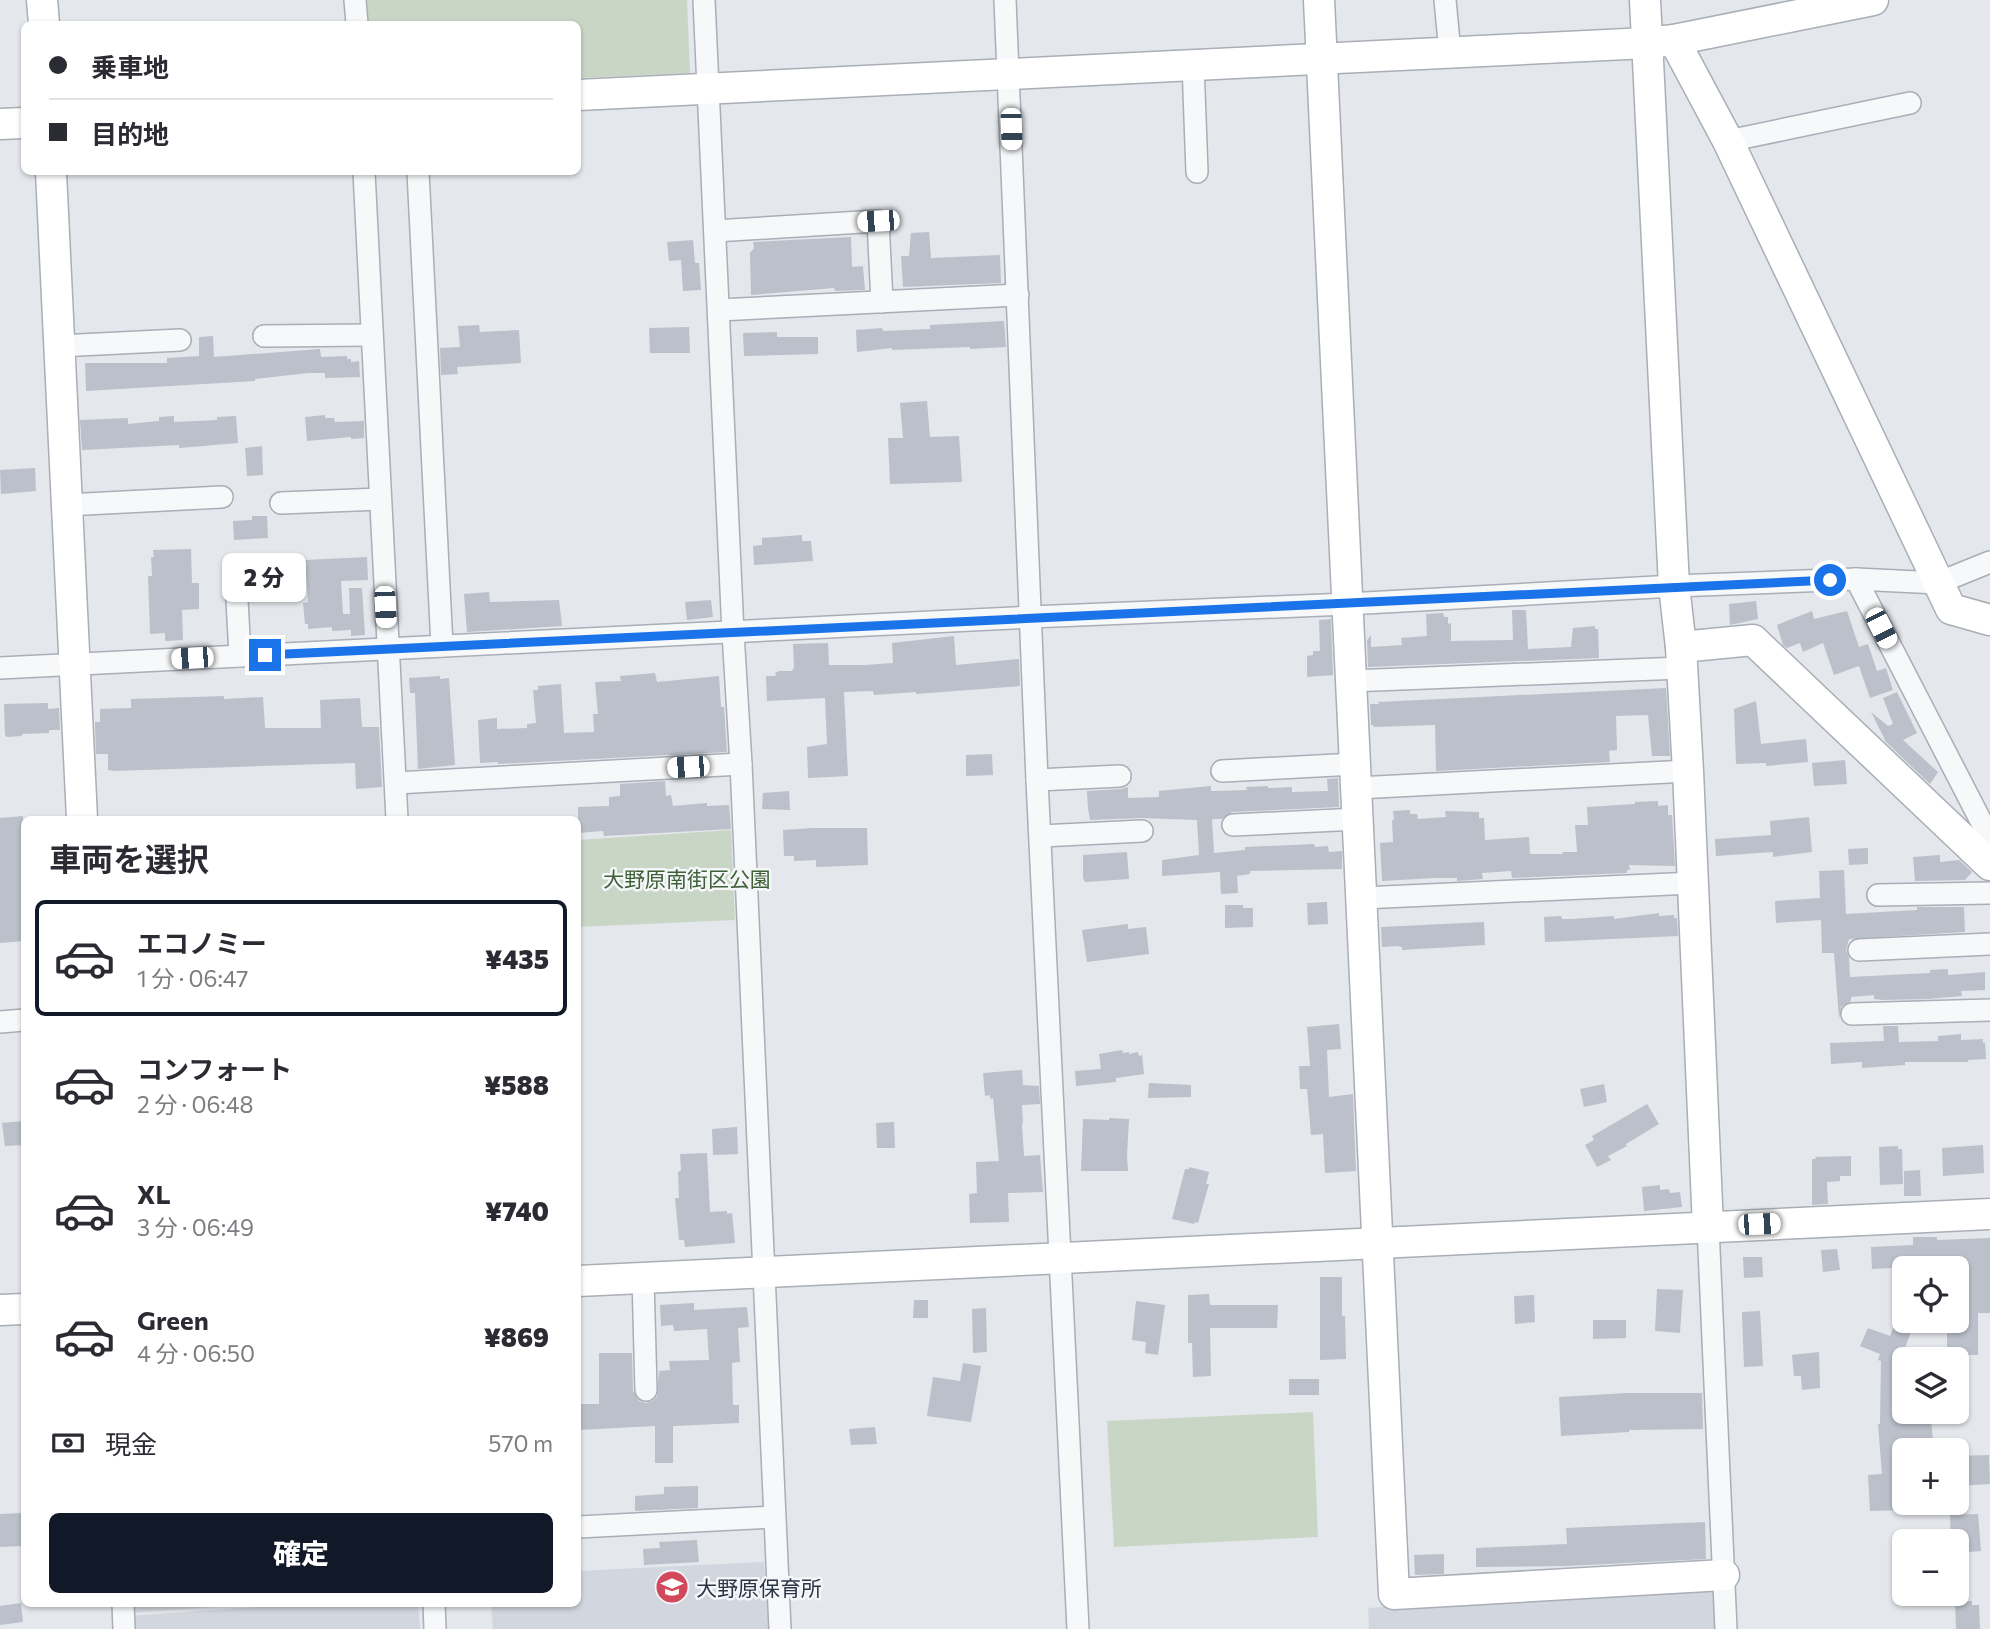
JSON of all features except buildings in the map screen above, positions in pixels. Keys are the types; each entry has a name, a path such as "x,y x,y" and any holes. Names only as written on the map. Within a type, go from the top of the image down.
{"street":[{"path":"42,0 44,21"},
{"path":"355,0 356,21"},
{"path":"704,0 779,1629"},
{"path":"1005,0 1037,780 1078,1629"},
{"path":"1319,0 1394,1594 1724,1575"},
{"path":"1445,0 1450,52"},
{"path":"1645,0 1660,41 1728,141 1951,609 1990,620"},
{"path":"581,95 1660,41 1873,0"},
{"path":"1660,41 1674,586 1688,771 1726,1629"},
{"path":"1193,64 1197,172"},
{"path":"1728,141 1910,103"},
{"path":"0,124 21,123"},
{"path":"51,175 82,816"},
{"path":"363,175 397,816"},
{"path":"418,175 442,646"},
{"path":"715,231 878,221 882,302"},
{"path":"719,310 1018,295"},
{"path":"264,336 372,335"},
{"path":"59,346 180,340"},
{"path":"66,505 222,497"},
{"path":"281,503 380,499"},
{"path":"0,668 1674,586 1856,579 1938,583 1990,562"},
{"path":"1856,579 1983,825 1990,852"},
{"path":"236,581 240,656"},
{"path":"1351,681 1681,657 1753,640 1990,865"},
{"path":"396,783 741,764"},
{"path":"1223,771 1356,776 1688,771"},
{"path":"1037,780 1120,776"},
{"path":"1233,825 1358,819"},
{"path":"1041,836 1142,831"},
{"path":"1362,898 1693,883"},
{"path":"1878,895 1990,893"},
{"path":"1859,950 1990,944"},
{"path":"1852,1014 1990,1010"},
{"path":"0,1022 21,1020"},
{"path":"581,1281 1990,1214"},
{"path":"643,1278 646,1390"},
{"path":"0,1310 21,1308"},
{"path":"581,1528 774,1517"},
{"path":"123,1607 124,1629"},
{"path":"434,1607 435,1629"}],"shaded area":[{"name":"大野原保育所","path":"764,1562 769,1629 493,1629 491,1607 581,1607 581,1571"},
{"path":"1714,1588 1715,1629 1369,1629 1368,1608"},
{"path":"127,1607 215,1607 127,1613"},
{"path":"257,1607 418,1607 420,1629 130,1629 130,1616"}],"green space":[{"path":"367,0 687,0 690,73 581,78 581,21 368,21"},
{"name":"大野原南街区公園","path":"731,830 735,920 581,927 581,840"},
{"path":"1313,1412 1318,1537 1114,1547 1107,1421"}],"place":[{"name":"大野原保育所","path":"672,1587"}],"route":[{"path":"265,655 1830,580"}]}
